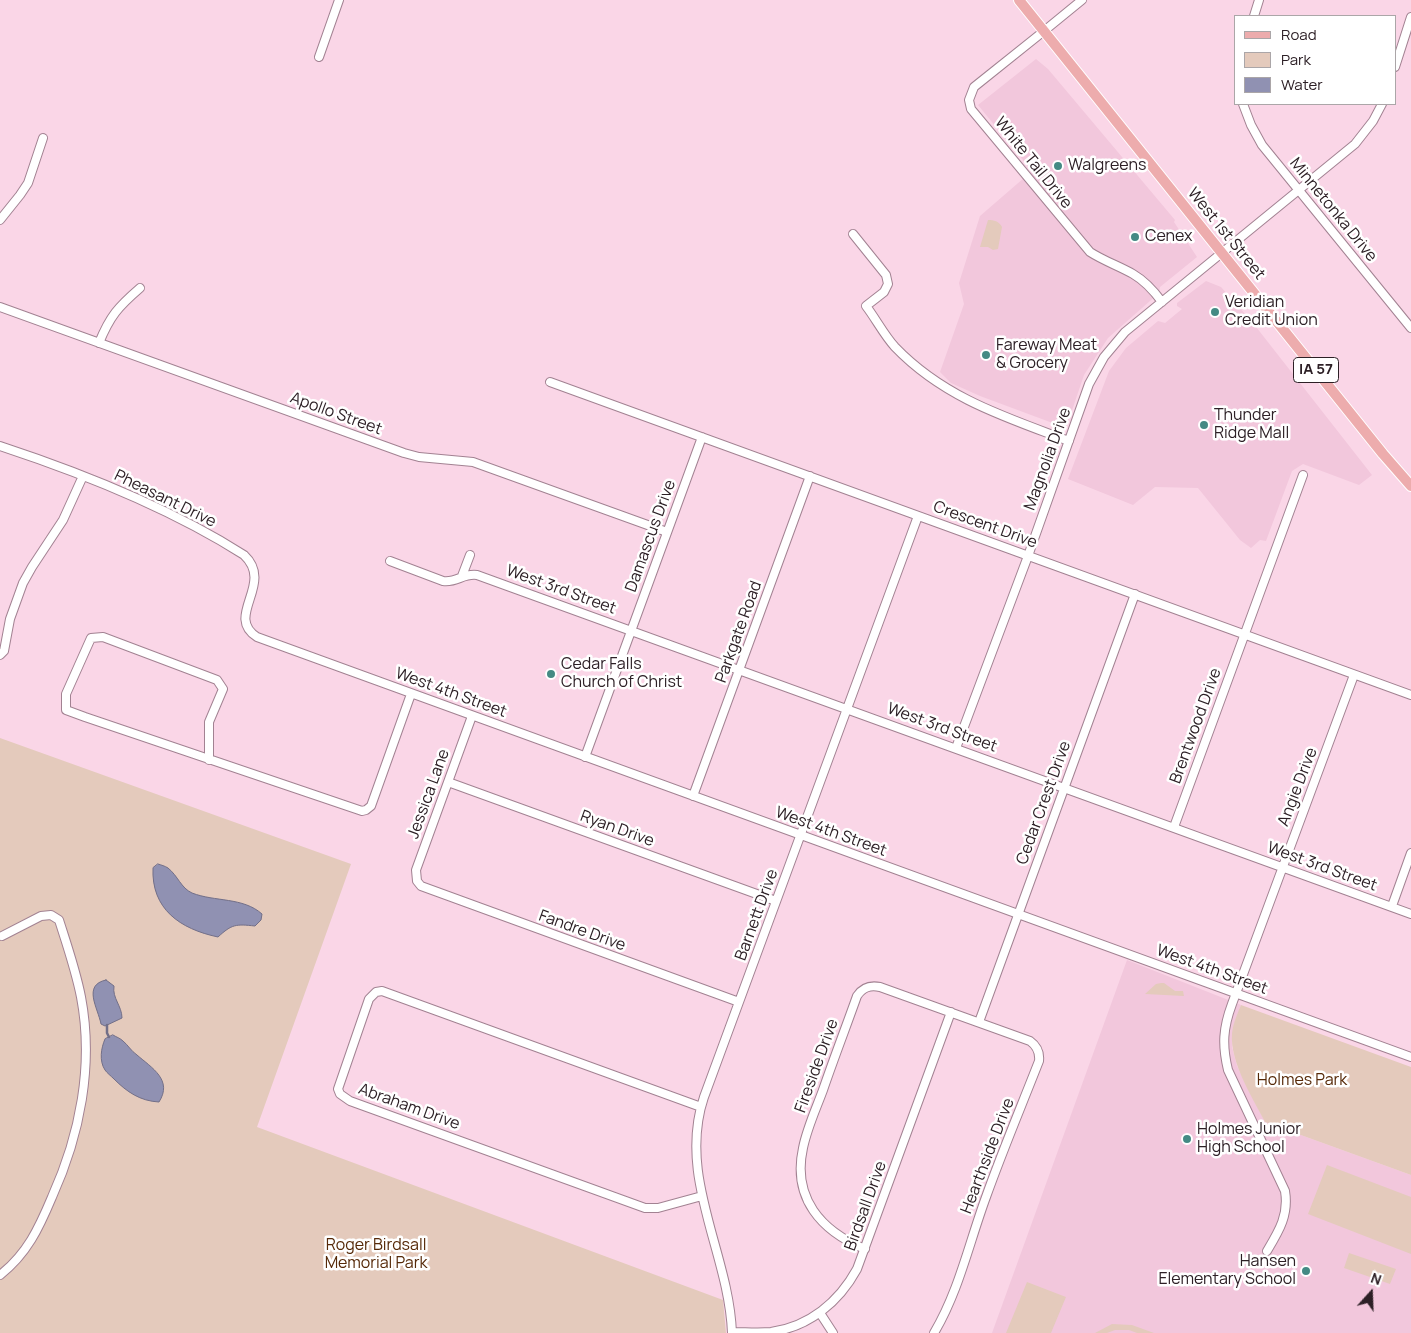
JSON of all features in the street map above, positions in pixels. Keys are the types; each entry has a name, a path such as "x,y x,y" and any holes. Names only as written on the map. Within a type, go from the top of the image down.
{"main road":[{"name":"West 1st Street","path":"1019,0 1383,454 1411,486"}],"street":[{"path":"319,58 339,0"},
{"name":"White Tail Drive","path":"1082,0 974,86 969,100 971,109 1090,252 1134,275 1154,292 1162,302"},
{"path":"1254,15 1259,0"},
{"path":"1396,64 1411,17"},
{"name":"Minnetonka Drive","path":"1243,105 1251,125 1262,144 1411,328"},
{"name":"Magnolia Drive","path":"956,748 1028,556 1089,384 1104,357 1125,332 1355,144 1369,127 1381,105"},
{"path":"0,220 28,183 43,138"},
{"path":"853,234 886,275 888,284 884,292 866,306 895,346 927,375 954,393 985,409 1069,442"},
{"path":"99,343 107,323 114,312 140,288"},
{"name":"Apollo Street","path":"0,307 404,453 431,459 473,462 667,532"},
{"name":"Crescent Drive","path":"550,382 1411,695"},
{"name":"Damascus Drive","path":"585,757 702,437"},
{"name":"Pheasant Drive","path":"0,446 114,488 234,548 249,560 255,570 255,586 245,615 247,626"},
{"name":"Brentwood Drive","path":"1174,827 1304,475"},
{"path":"0,655 4,651 10,619 24,583 32,567 63,520 83,476"},
{"name":"Parkgate Road","path":"693,796 810,476"},
{"name":"Barnett Drive","path":"732,1333 730,1301 698,1181 697,1128 701,1107 918,516"},
{"path":"462,576 470,555"},
{"name":"West 3rd Street","path":"390,561 443,581 451,582 469,573 477,574 1411,914"},
{"name":"Cedar Crest Drive","path":"979,1022 1135,594"},
{"name":"West 4th Street","path":"247,626 258,637 411,694 1411,1057"},
{"path":"209,760 209,722 223,689 217,680 103,637 91,638 66,694 66,710 209,760 362,811 371,806 411,694"},
{"name":"Angie Drive","path":"1268,1251 1283,1224 1287,1201 1280,1178 1228,1070 1224,1031 1236,993 1354,675"},
{"name":"Jessica Lane","path":"417,882 416,870 472,716"},
{"name":"Ryan Drive","path":"448,782 776,901"},
{"path":"1392,906 1411,853"},
{"name":"Fandre Drive","path":"417,882 426,889 739,1002"},
{"path":"0,1275 28,1247 61,1177 78,1123 84,1093 85,1067 85,1032 81,999 74,966 59,920 51,915 42,916 2,936"},
{"name":"Fireside Drive","path":"865,1249 836,1235 820,1219 808,1201 801,1170 805,1138 857,996 865,987 875,986 979,1022"},
{"name":"Abraham Drive","path":"701,1107 382,992 376,992 369,999 338,1089 340,1094 350,1101 645,1208 658,1208 702,1196"},
{"name":"Birdsall Drive","path":"732,1333 758,1333 794,1327 820,1313 845,1289 857,1269 865,1249 951,1012"},
{"name":"Hearthside Drive","path":"934,1333 955,1290 986,1198 1039,1057 1038,1049 1030,1041 979,1022"},
{"path":"820,1313 833,1333"}],"shaded area":[{"path":"1036,59 1048,69 1175,220 1174,222 1197,257 1160,287 1159,293 1108,338 1084,375 1066,428 980,396 951,383 940,372 964,304 959,283 980,216 1032,171 978,105"},
{"path":"1206,281 1221,287 1253,323 1372,475 1359,485 1303,464 1292,471 1266,541 1260,540 1251,548 1240,540 1198,488 1155,487 1133,505 1068,479 1109,371 1126,348 1158,321 1165,323 1182,309 1177,306 1177,303"},
{"name":"Holmes Junior High School","path":"1127,960 1241,1005 1233,1028 1232,1047 1237,1066 1265,1122 1411,1175 1411,1333 992,1333"}],"green space":[{"path":"988,220 996,221 1002,227 998,249 993,250 988,247 980,247"},
{"name":"Roger Birdsall Memorial Park","path":"0,738 351,864 257,1127 723,1300 726,1333 0,1333"},
{"path":"1164,983 1175,991 1183,991 1184,996 1145,994 1156,984"},
{"name":"Holmes Park","path":"1241,1005 1411,1067 1411,1175 1265,1122 1247,1088 1233,1051 1233,1027"},
{"path":"1327,1165 1411,1197 1411,1254 1308,1214"},
{"path":"1349,1253 1396,1269 1390,1284 1344,1268"},
{"path":"1027,1282 1066,1297 1051,1333 1006,1333"},
{"path":"1112,1324 1132,1325 1154,1333 1115,1330 1107,1333 1095,1333"}],"water":[{"path":"158,864 168,868 188,891 201,896 246,905 262,914 261,920 255,926 239,925 231,927 218,937 192,929 170,915 157,895 153,868"},
{"path":"106,980 114,986 114,994 122,1018 105,1026 101,1024 93,992 99,983"},
{"path":"113,1035 122,1040 159,1075 164,1087 159,1102 146,1100 134,1095 105,1070 101,1059 102,1046 105,1039"}],"waterway":[{"path":"107,1025 109,1037"}],"place":[{"name":"Walgreens","path":"1058,166"},
{"name":"Cenex","path":"1135,237"},
{"name":"Veridian Credit Union","path":"1215,312"},
{"name":"Fareway Meat & Grocery","path":"986,355"},
{"name":"Thunder Ridge Mall","path":"1204,425"},
{"name":"Cedar Falls Church of Christ","path":"551,674"},
{"name":"Holmes Junior High School","path":"1187,1139"},
{"name":"Hansen Elementary School","path":"1306,1271"}]}
